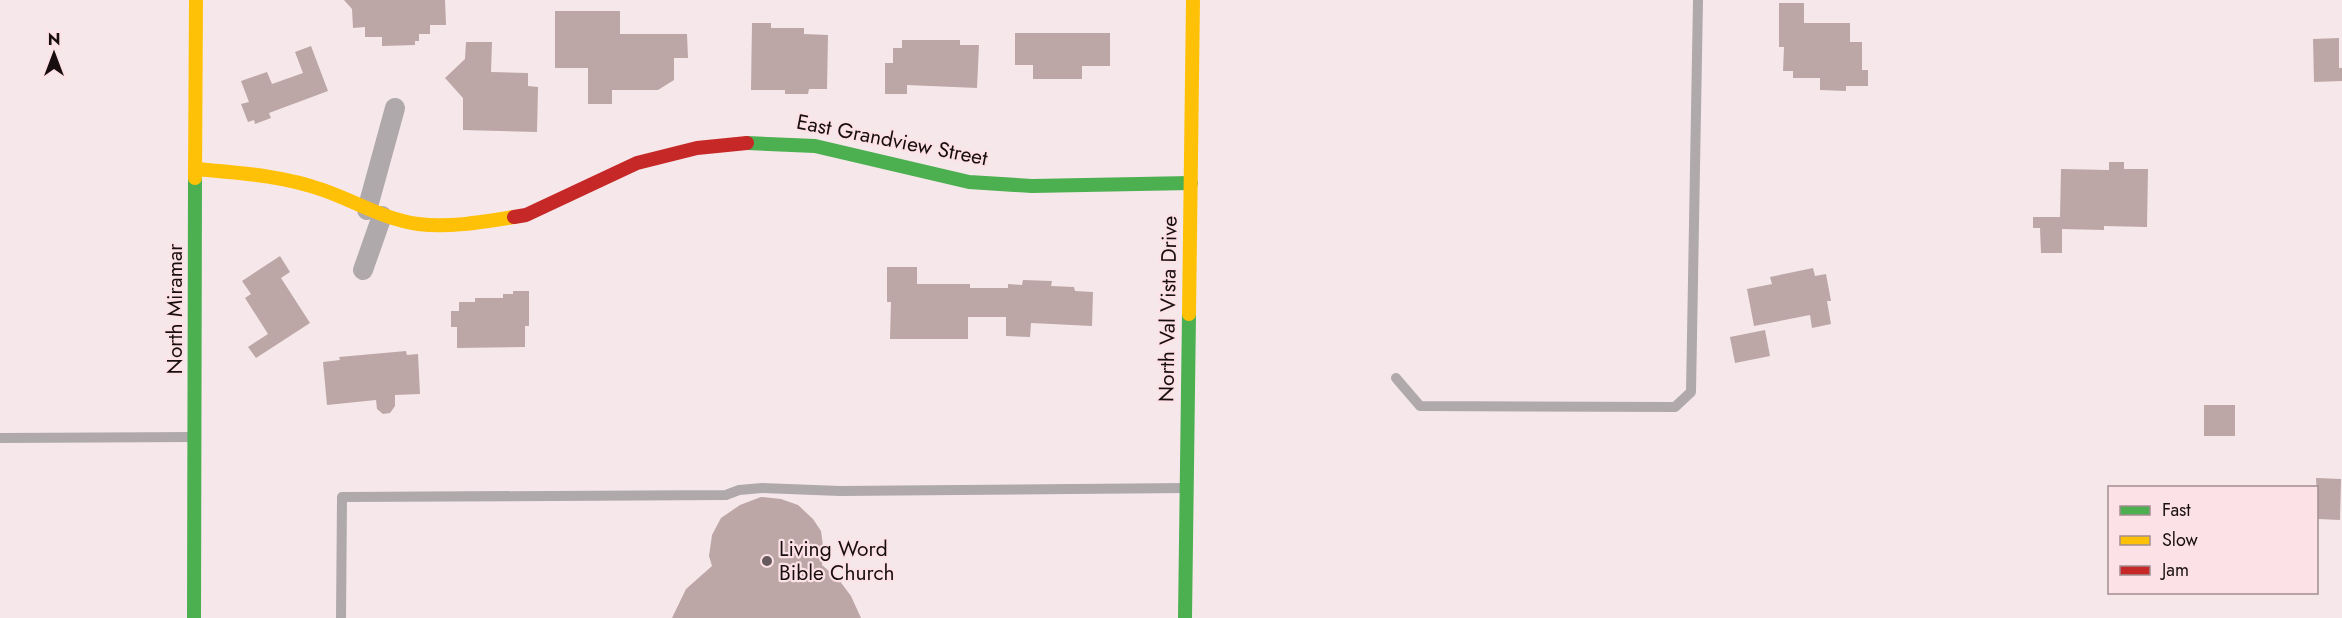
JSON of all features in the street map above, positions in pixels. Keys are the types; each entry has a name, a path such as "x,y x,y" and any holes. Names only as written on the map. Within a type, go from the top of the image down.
{"street":[{"name":"North Miramar","path":"194,618 196,0"},
{"name":"North Val Vista Drive","path":"1185,618 1193,0"},
{"path":"363,270 395,108"},
{"name":"East Grandview Street","path":"196,169 269,175 323,190 375,213 418,224 469,224 526,215 637,163 697,148 755,142 815,146 969,183 1032,186 1191,183"}],"lane":[{"path":"1396,378 1420,406 1675,407 1691,392 1698,0"},
{"path":"0,438 195,437"},
{"path":"341,618 342,497 726,495 739,490 762,488 794,491 1186,488"}],"building":[{"path":"344,0 445,0 446,25 430,25 430,34 419,34 419,41 415,41 415,45 382,46 382,37 365,37 365,27 353,28 352,9"},
{"path":"1779,3 1804,3 1804,23 1850,23 1850,42 1862,42 1862,70 1868,70 1868,86 1846,86 1846,91 1820,90 1820,78 1793,78 1793,71 1783,71 1784,47 1779,47"},
{"path":"555,11 620,11 620,34 687,34 688,58 674,58 674,80 658,90 612,90 612,104 588,104 588,68 555,68"},
{"path":"752,23 771,23 771,28 804,28 804,34 828,35 827,89 809,89 808,94 785,94 785,90 751,90"},
{"path":"1015,33 1110,33 1110,66 1082,66 1082,79 1033,79 1033,65 1015,65"},
{"path":"2339,38 2339,68 2342,68 2342,81 2314,82 2313,39"},
{"path":"902,40 960,40 960,45 979,45 977,88 907,85 907,94 885,94 885,63 893,63 893,48 902,48"},
{"path":"466,42 492,42 491,72 528,73 528,86 538,87 537,132 463,130 463,98 445,78 465,59"},
{"path":"311,46 328,91 269,113 271,118 255,124 254,120 248,122 241,104 249,102 241,81 267,72 272,84 303,73 295,52"},
{"path":"2109,162 2124,162 2124,169 2148,169 2147,227 2104,226 2104,230 2062,229 2062,253 2041,253 2040,228 2033,228 2033,217 2060,217 2061,169 2109,170"},
{"path":"280,256 290,272 281,278 310,323 256,358 248,347 268,334 245,298 251,294 242,281"},
{"path":"887,267 917,267 917,284 970,284 970,288 1008,288 1008,284 1022,285 1023,280 1052,281 1051,286 1074,287 1075,291 1093,292 1092,326 1031,323 1030,337 1006,336 1006,317 968,317 968,339 890,339 891,302 887,302"},
{"path":"1813,268 1815,276 1826,274 1831,301 1827,301 1831,324 1812,328 1810,315 1754,326 1747,289 1772,284 1770,277"},
{"path":"513,291 529,291 529,326 525,326 525,347 457,348 457,327 451,327 451,311 459,311 459,302 475,302 475,298 503,298 503,294 513,294"},
{"path":"1765,330 1770,356 1735,363 1730,337"},
{"path":"406,351 407,355 418,354 420,394 395,395 395,406 390,413 383,414 377,409 376,400 327,405 323,362 340,360 339,357"},
{"path":"2204,405 2235,405 2235,436 2204,436"},
{"path":"2316,478 2341,479 2340,520 2318,519"},
{"name":"Living Word Bible Church","path":"761,497 781,499 798,505 813,519 821,531 824,553 822,565 839,580 851,596 861,618 672,618 686,589 712,566 709,556 712,535 721,518 740,505"}],"traffic: fast":[{"path":"747,143 815,146 969,182 1032,186 1191,183"},
{"path":"194,618 195,178"},
{"path":"1185,618 1189,314"}],"traffic: slow":[{"path":"195,178 196,0"},
{"path":"1189,314 1193,0"},
{"path":"196,169 260,175 291,181 323,190 381,214 418,224 454,225 514,217"}],"traffic: jam":[{"path":"514,217 526,215 637,163 697,148 747,143"}],"place":[{"name":"Living Word Bible Church","path":"767,561"}]}
